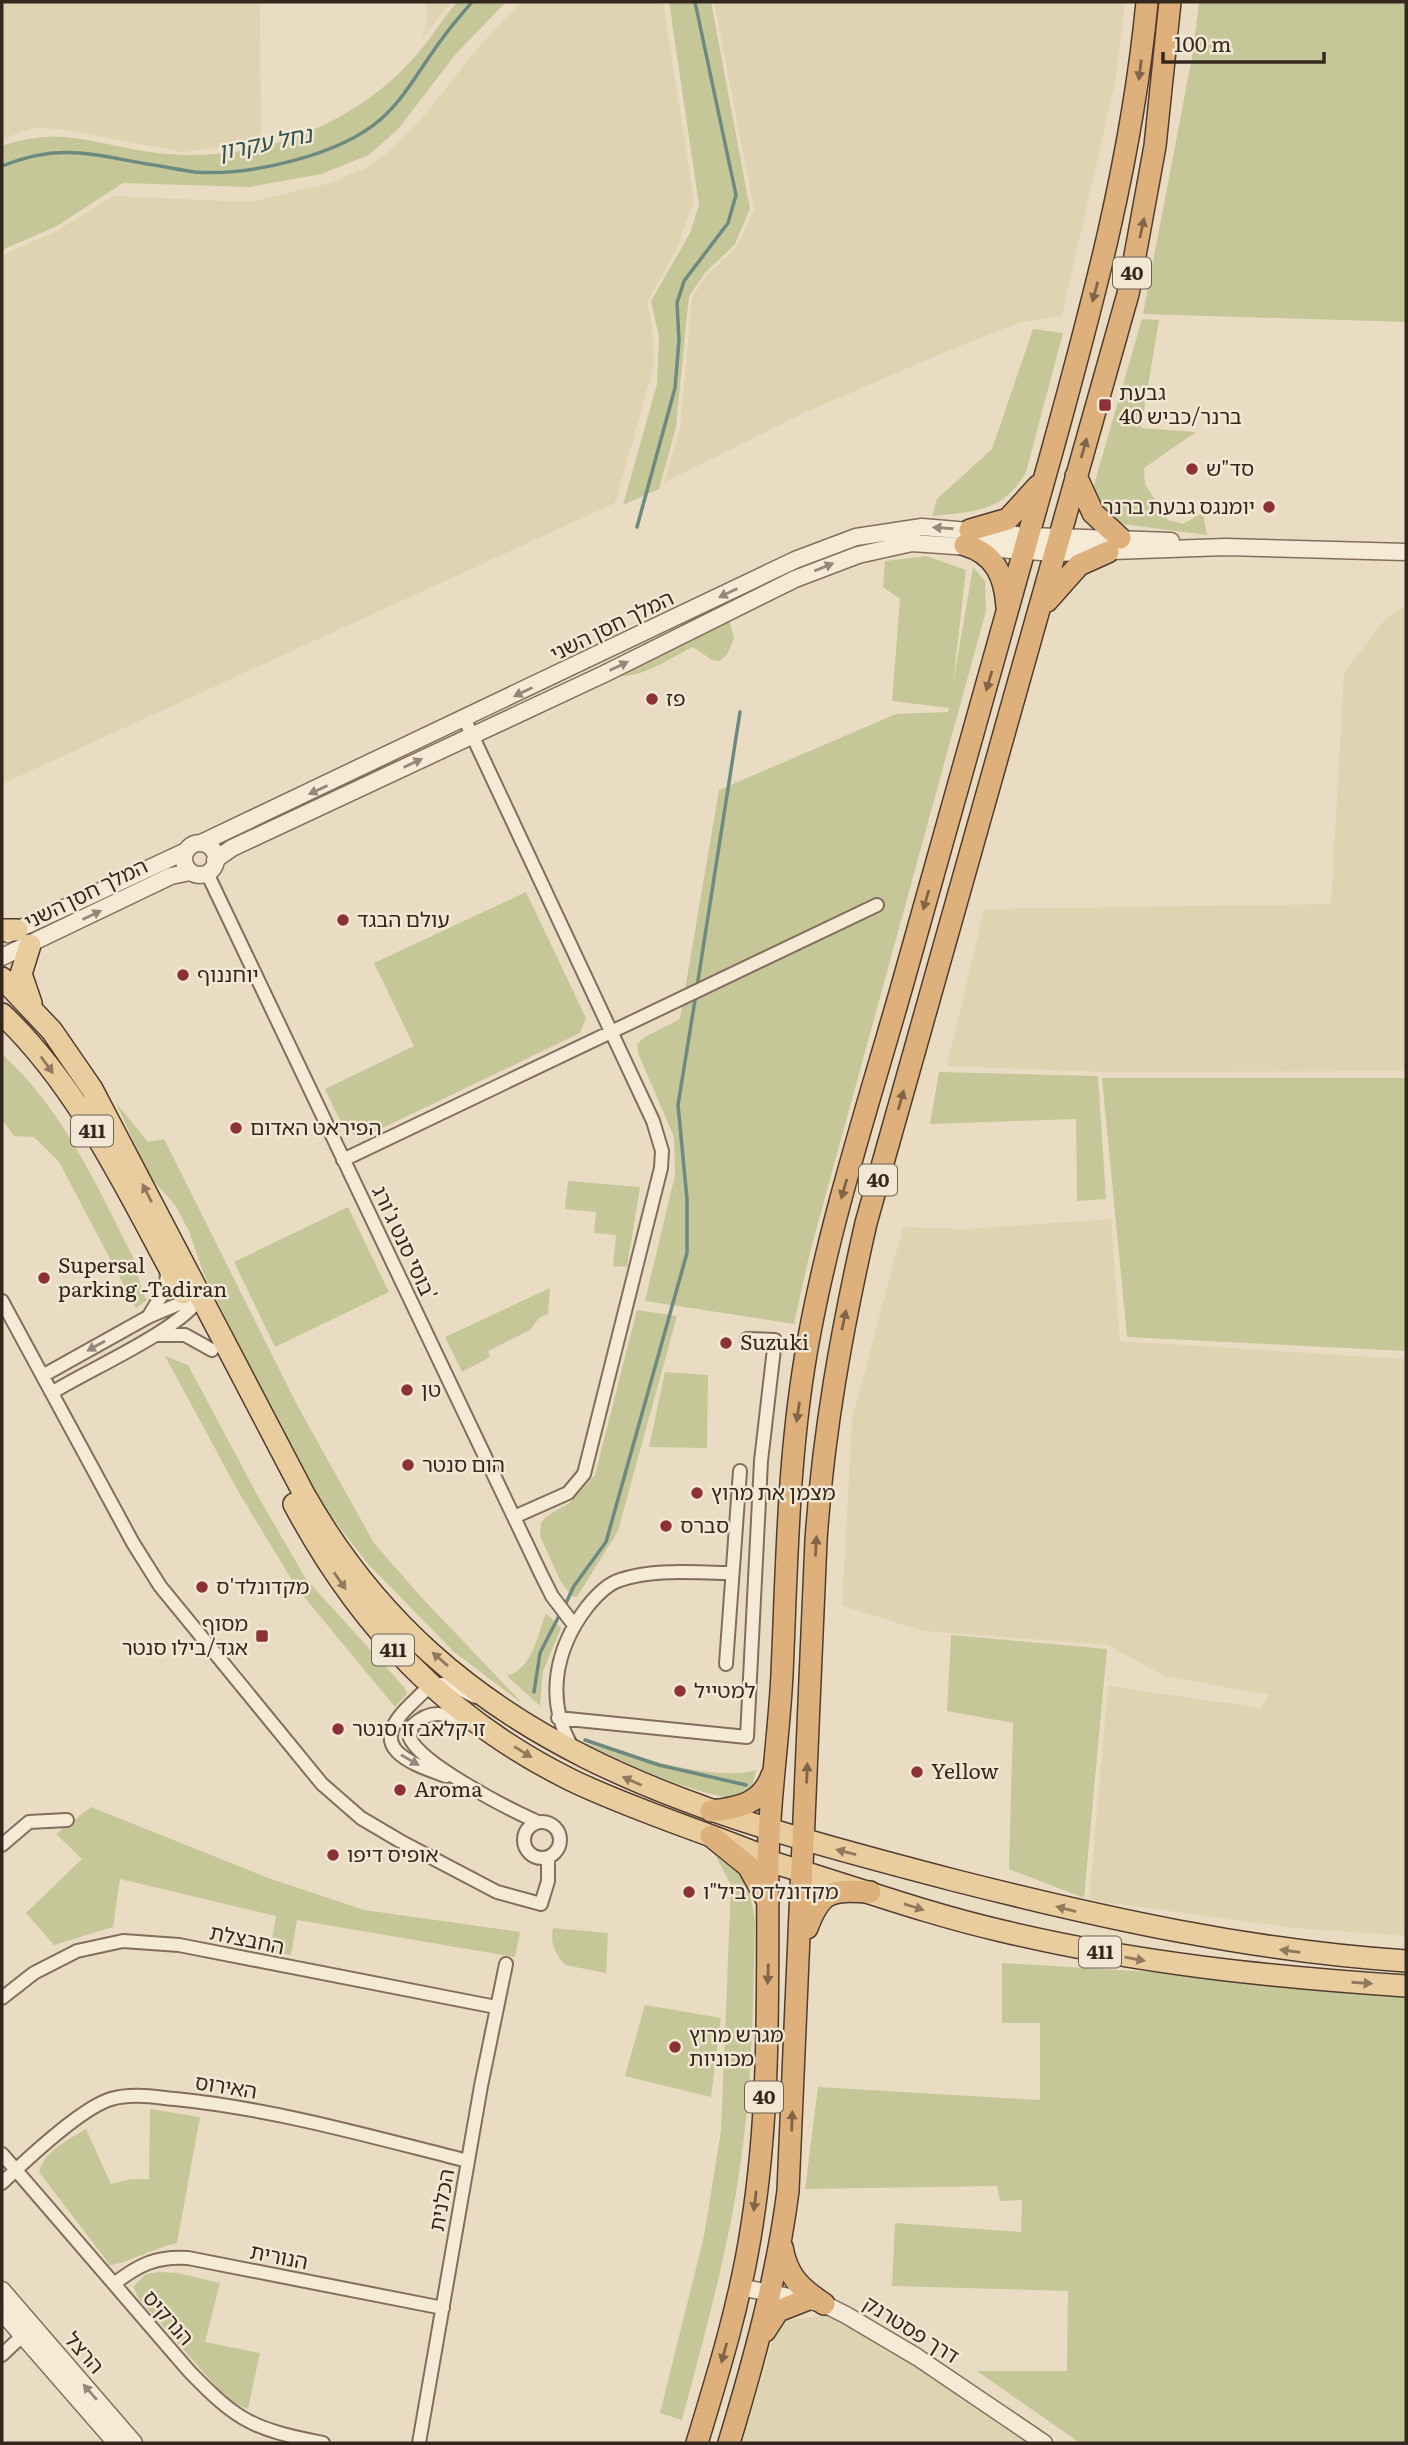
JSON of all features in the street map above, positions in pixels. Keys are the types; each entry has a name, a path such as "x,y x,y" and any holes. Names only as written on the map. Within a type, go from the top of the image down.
{"highway":[{"name":"40","path":"697,2443 740,2287 752,2225 763,2115 770,1906 768,1861 776,1763 790,1467 809,1336 836,1215 1007,616 1110,234 1124,173 1139,80 1147,2"},
{"name":"40","path":"729,2443 771,2291 781,2238 791,2148 821,1470 839,1342 866,1223 1114,348 1143,223 1166,63 1170,2"},
{"path":"1007,616 1006,595 996,565 967,537 1017,512 1047,469"},
{"path":"1037,622 1051,595 1070,573 1114,545 1093,513 1076,476"},
{"path":"711,1811 734,1808 755,1801 769,1785 776,1763"},
{"path":"711,1836 748,1866 770,1906"},
{"path":"798,1950 816,1905 824,1897 845,1891 870,1892"},
{"path":"781,2238 787,2271 815,2302"},
{"path":"758,2345 770,2319 778,2311 815,2302"}],"main road":[{"path":"13,935 21,974 34,1012"},
{"name":"411","path":"2,978 34,1012 92,1089 193,1302 212,1350 328,1564 369,1621 430,1686 488,1731 571,1779 768,1861 1003,1932 1139,1960 1287,1977 1406,1986"},
{"name":"411","path":"3,1016 44,1059 75,1105 333,1543 389,1612 493,1705 576,1754 643,1786 804,1841 1076,1911 1184,1933 1295,1951 1406,1961"}],"street":[{"name":"המלך חסן השני","path":"2,957 13,935 186,851 192,845 465,720 810,554 856,537 922,527 967,537 1058,546 1406,552"},
{"name":"המלך חסן השני","path":"13,935 171,876 204,868 232,848 834,563 912,542 967,537"},
{"path":"465,720 653,1121 662,1151 661,1168 584,1474 568,1493 513,1517"},
{"path":"186,851 184,859 204,868 211,848 201,843"},
{"name":"בוסי סנט ג'ורג'","path":"204,868 513,1517 552,1596 572,1623"},
{"path":"343,1160 877,905"},
{"path":"148,1317 166,1288 165,1260"},
{"path":"2,1301 133,1544 160,1587 340,1802 360,1818 483,1885 541,1904 548,1881 548,1857 560,1844 559,1832 550,1824 538,1822 462,1781 413,1744 410,1738 412,1726 436,1712 488,1731"},
{"path":"44,1375 148,1317 193,1302"},
{"path":"155,1336 193,1302"},
{"path":"53,1392 155,1336 169,1332 185,1335 212,1350"},
{"path":"558,1718 747,1737 761,1461 775,1340 747,1339"},
{"path":"726,1664 740,1471"},
{"path":"576,1754 558,1718 555,1686 558,1665 572,1623 601,1592 621,1579 658,1573 732,1573"},
{"path":"462,1781 400,1755 390,1737 394,1720 430,1686 447,1684 493,1705"},
{"path":"504,1805 523,1826 527,1851 537,1857 548,1857"},
{"path":"2,1845 29,1822 67,1820"},
{"path":"525,1834 538,1822"},
{"name":"החבצלת","path":"2,1998 34,1973 77,1951 123,1941 179,1945 496,2007"},
{"name":"הכלנית","path":"419,2443 468,2161 506,1964"},
{"name":"האירוס","path":"2,2183 83,2113 110,2099 135,2096 198,2102 314,2122 468,2161"},
{"path":"2,2154 16,2170"},
{"name":"הנרקיס","path":"16,2170 221,2404 256,2427 323,2443"},
{"name":"הנורית","path":"114,2284 156,2258 180,2258 443,2308"},
{"name":"דרך פסטרנק","path":"740,2287 771,2291 815,2302 858,2321 917,2357 1044,2443"},
{"name":"הרצל","path":"2,2290 134,2443"},
{"name":"הרצל","path":"2,2312 116,2443"},
{"path":"2,2355 22,2336"}],"shaded area":[{"path":"2,2 260,2 261,143 182,152 61,129 34,128 2,139"},
{"path":"427,2 451,2 422,39 427,21"},
{"path":"521,2 663,2 694,200 676,251 647,303 652,324 654,365 615,503 2,784 2,255 56,231 113,196 252,202 330,183 365,168 391,150 419,122 476,50"},
{"path":"714,2 1125,2 1116,78 1062,316 1022,322 950,350 797,416 664,483 680,428 692,297 707,275 737,246 754,209"},
{"path":"1406,606 1406,1071 1101,1072 947,1066 984,909 1331,904 1344,673 1386,618"},
{"path":"1111,1219 1120,1341 1406,1359 1406,1936 1294,1928 1089,1900 1108,1686 1261,1708 1269,1695 1164,1676 1108,1645 924,1631 842,1606 852,1420 903,1227 966,1229"},
{"path":"828,2315 945,2385 1031,2443 742,2443 777,2327 789,2320"}],"green space":[{"path":"457,2 506,2 455,55 399,128 369,155 321,174 250,187 123,183 57,226 2,250 2,146 21,140 56,137 179,155 252,149 288,139 322,126 354,108 384,86 411,61"},
{"path":"669,2 711,2 750,209 735,244 705,273 689,296 676,427 659,489 623,505 657,384 659,337 651,301 690,233 699,205"},
{"path":"1199,2 1406,2 1406,322 1143,314 1193,52"},
{"path":"1142,319 1159,320 1141,428 1196,432 1144,468 1145,484 1168,520 1183,524 1203,513 1207,535 1121,524 1105,517 1093,488"},
{"path":"1033,329 1063,333 1026,472 1008,495 997,503 974,511 932,516 937,499 992,449"},
{"path":"926,556 966,570 953,684 973,567 985,581 986,611 809,1256 794,1324 645,1301 675,1175 674,1137 638,1053 637,1044 680,1019 719,790 896,714 948,712 949,708 892,701 900,599 883,587 885,561"},
{"path":"729,619 734,638 727,655 720,661 712,660 693,647 634,675 615,675"},
{"path":"526,892 586,1018 580,1033 368,1135 359,1138 343,1127 325,1089 414,1046 374,963"},
{"path":"2,1054 43,1098 91,1174 134,1260 147,1300 136,1308 59,1162 34,1137 14,1136 2,1119"},
{"path":"939,1072 1098,1076 1106,1199 1077,1201 1076,1119 930,1124"},
{"path":"1102,1078 1406,1078 1406,1351 1127,1337"},
{"path":"116,1103 148,1142 164,1139 296,1403 374,1543 422,1598 523,1704 453,1651 368,1564 323,1506 294,1456 203,1272 189,1231 175,1205 150,1177"},
{"path":"568,1181 640,1187 627,1267 613,1266 616,1235 594,1233 596,1212 565,1209"},
{"path":"348,1207 389,1292 275,1347 234,1262"},
{"path":"550,1288 548,1314 539,1318 530,1330 488,1351 490,1357 462,1372 445,1337"},
{"path":"637,1310 677,1316 618,1531 577,1597 572,1596 561,1582 540,1536 541,1523 547,1516 571,1502 595,1475"},
{"path":"165,1356 188,1365 306,1579 404,1687 407,1694 395,1707 296,1587 238,1491"},
{"path":"665,1372 708,1375 707,1448 649,1447"},
{"path":"546,1613 561,1628 543,1671 540,1706 507,1676 516,1672 528,1659"},
{"path":"951,1635 1107,1649 1084,1898 1009,1869 1013,1723 947,1711"},
{"path":"580,1742 694,1770 738,1773 756,1770 751,1787 739,1799 678,1784"},
{"path":"91,1807 271,1879 364,1910 520,1932 515,1957 297,1920 291,1955 270,1951 276,1916 120,1879 113,1927 54,1945 26,1913 82,1859 56,1834"},
{"path":"713,1851 738,1873 748,1890 753,1910 755,1922 751,2061 743,2145 732,2214 682,2420 660,2413 704,2236 721,2131 731,1885"},
{"path":"553,1928 608,1933 606,1973 565,1965 554,1948"},
{"path":"1002,1963 1201,1975 1406,1994 1406,2443 1080,2443 977,2371 1067,2371 1068,2291 892,2286 895,2223 1021,2232 1022,2200 1000,2201 997,2186 805,2189 818,2087 1040,2100 1040,2023 1002,2023"},
{"name":"מגרש מרוץ מכוניות","path":"645,2005 721,2018 711,2097 625,2076"},
{"path":"150,2109 200,2117 177,2243 110,2265 39,2172 52,2152 86,2129 111,2184 131,2179 149,2179"},
{"path":"177,2273 220,2283 205,2342 260,2353 248,2409 234,2403 220,2391 139,2299 133,2287 146,2274"}],"waterway":[{"name":"נחל עקרון","path":"2,166 40,155 74,153 195,172 217,172 267,167 318,153 363,132 381,119 406,91 445,34 472,2"},
{"path":"637,527 675,388 679,340 677,303 684,281 728,223 736,195 695,2"},
{"path":"697,987 740,712"},
{"path":"565,1605 574,1586 606,1542 687,1253 687,1199 678,1105 696,994"},
{"path":"534,1692 540,1653 561,1612"},
{"path":"585,1740 659,1765 746,1785"}],"place":[{"name":"גבעת ברנר/כביש 40","path":"1105,405"},
{"name":"סד\"ש","path":"1192,469"},
{"name":"יומנגס גבעת ברנר","path":"1269,507"},
{"name":"פז","path":"652,699"},
{"name":"עולם הבגד","path":"343,920"},
{"name":"יוחננוף","path":"183,975"},
{"name":"הפיראט האדום","path":"236,1128"},
{"name":"Supersal parking -Tadiran","path":"44,1278"},
{"name":"Suzuki","path":"726,1343"},
{"name":"טן","path":"407,1390"},
{"name":"הום סנטר","path":"408,1465"},
{"name":"מצמן את מרוץ","path":"697,1493"},
{"name":"סברס","path":"666,1526"},
{"name":"מקדונלד'ס","path":"202,1587"},
{"name":"מסוף אגד/בילו סנטר","path":"262,1636"},
{"name":"למטייל","path":"680,1691"},
{"name":"זו קלאב זו סנטר","path":"338,1729"},
{"name":"Yellow","path":"917,1772"},
{"name":"Aroma","path":"400,1790"},
{"name":"אופיס דיפו","path":"333,1855"},
{"name":"מקדונלדס ביל\"ו","path":"689,1892"},
{"name":"מגרש מרוץ מכוניות","path":"675,2047"}]}
